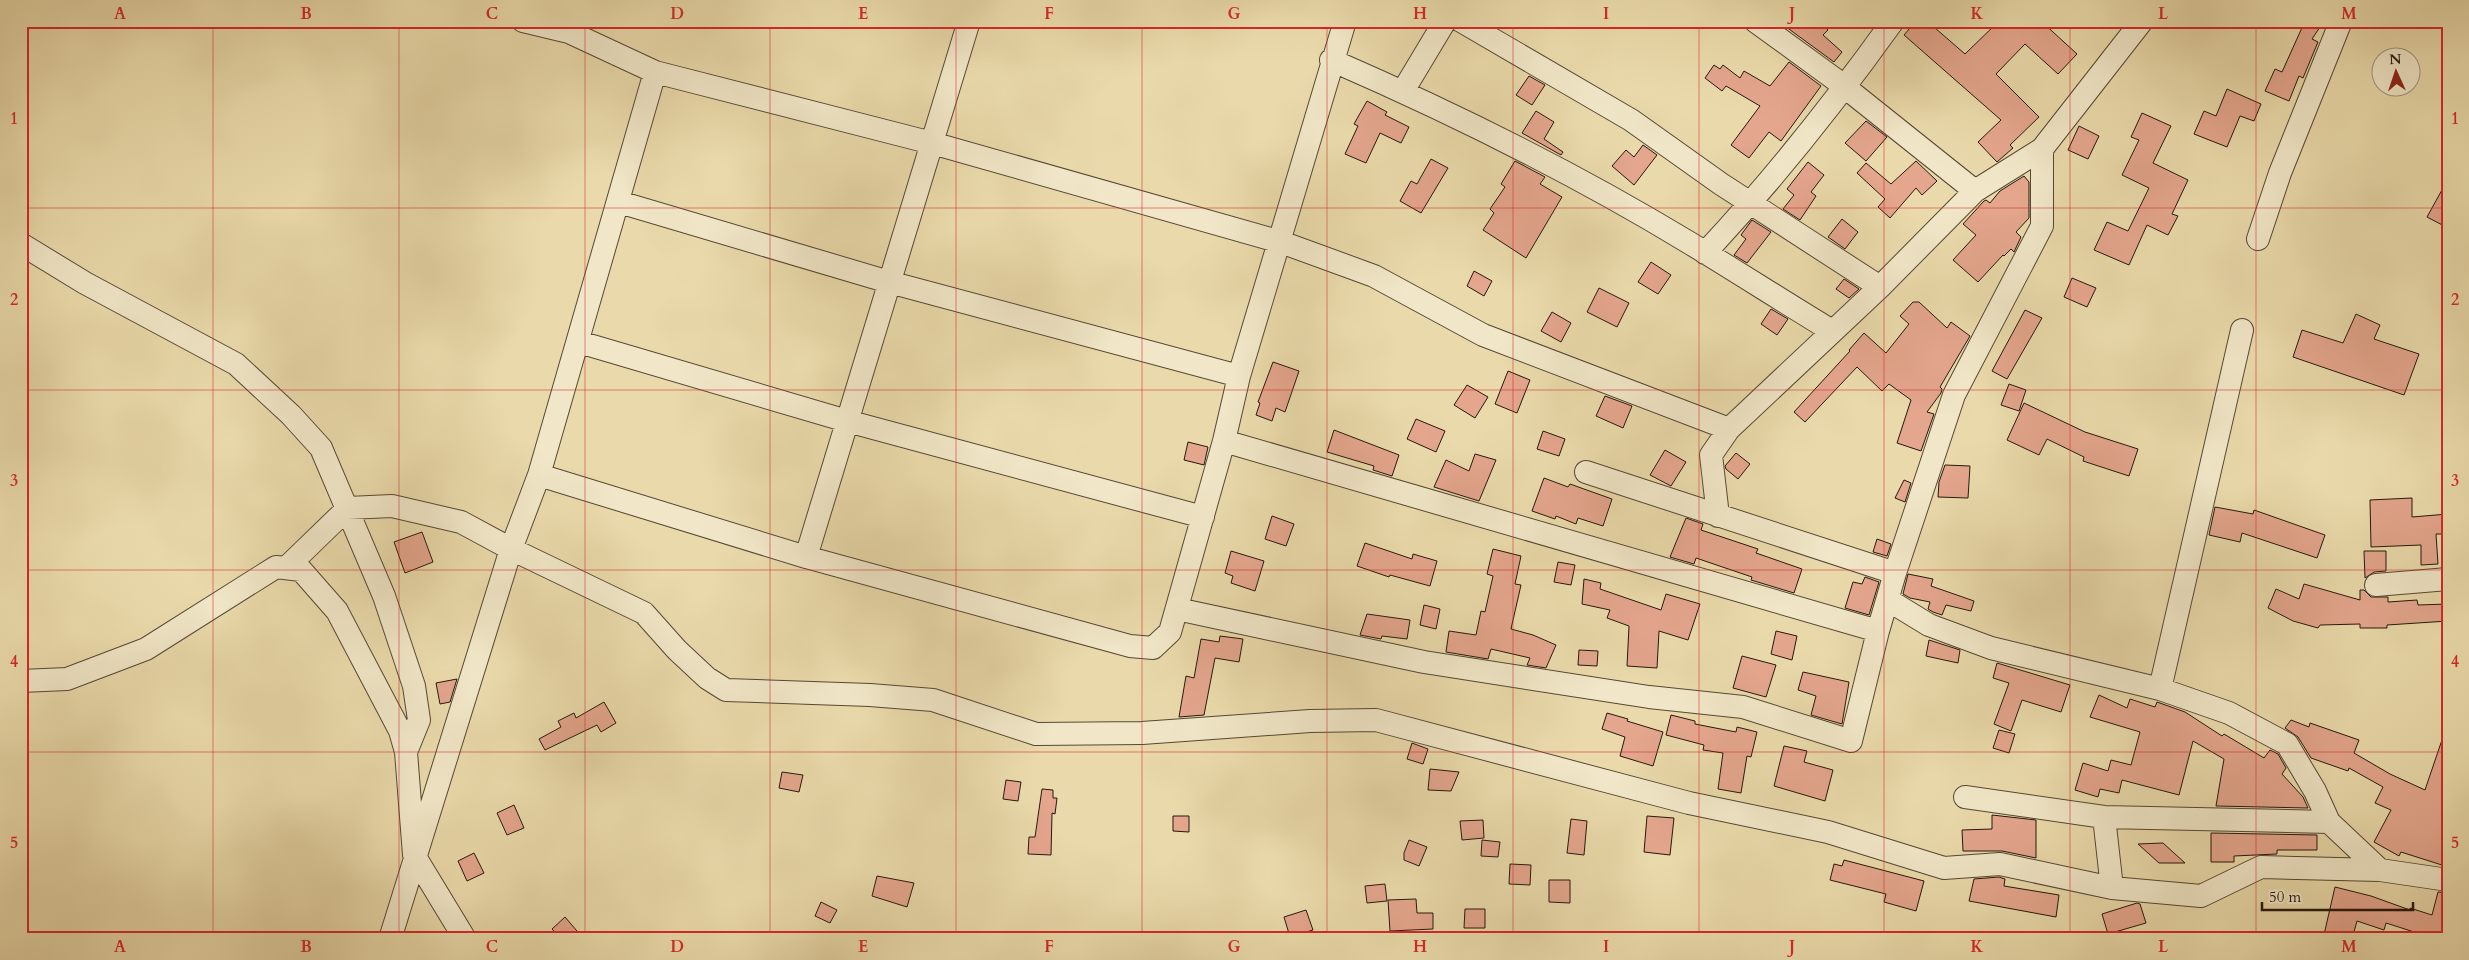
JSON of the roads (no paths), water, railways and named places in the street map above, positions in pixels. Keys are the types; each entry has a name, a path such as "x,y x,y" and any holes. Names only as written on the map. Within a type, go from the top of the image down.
{"street":[{"path":"523,21 571,27 656,72 932,143 1281,242 1374,276 1484,335 1729,429"},
{"path":"806,557 969,21"},
{"path":"539,475 806,557 1130,646 1153,648 1170,632 1224,441 1239,376 1281,242 1331,60 1344,21"},
{"path":"1403,91 1445,21"},
{"path":"1461,21 1631,120 1751,204 1880,287"},
{"path":"1755,21 1845,88 1975,191"},
{"path":"1705,253 1751,204 1845,88 1893,21"},
{"path":"1718,516 1711,455 1729,429 1880,287 1975,191 2042,149 2142,21"},
{"path":"2258,239 2280,173 2341,21"},
{"path":"1331,60 1403,91 1590,186 1705,253 1832,332"},
{"path":"390,939 414,855 511,549 539,475 656,72"},
{"path":"1177,609 1424,662 1619,693 1743,708 1851,741 1878,631 1895,573 1954,395 2042,226 2042,149"},
{"path":"619,202 890,282 1239,376"},
{"path":"21,244 85,283 236,364 291,415 322,448 384,596 414,686 419,720 406,752"},
{"path":"2160,689 2242,330"},
{"path":"579,342 848,421 1203,517"},
{"path":"1224,441 1878,631"},
{"path":"1586,472 1895,573"},
{"path":"286,568 348,508 392,506 461,522 511,549 644,613 677,650 707,678 726,690 870,695 933,700 1036,734 1142,733 1310,722 1376,720 1689,803 1828,832 1944,868 2000,864 2112,888 2201,896 2261,867 2380,870 2448,880"},
{"path":"21,681 67,679 146,649 276,567 301,570 337,611 400,731 406,752 414,855 464,939"},
{"path":"2376,585 2448,580"},
{"path":"1888,600 1929,625 1991,648 2160,689 2229,713 2287,744 2315,791 2328,822 2380,870"},
{"path":"1965,797 2104,817 2328,822"},
{"path":"2104,817 2112,888"}]}
